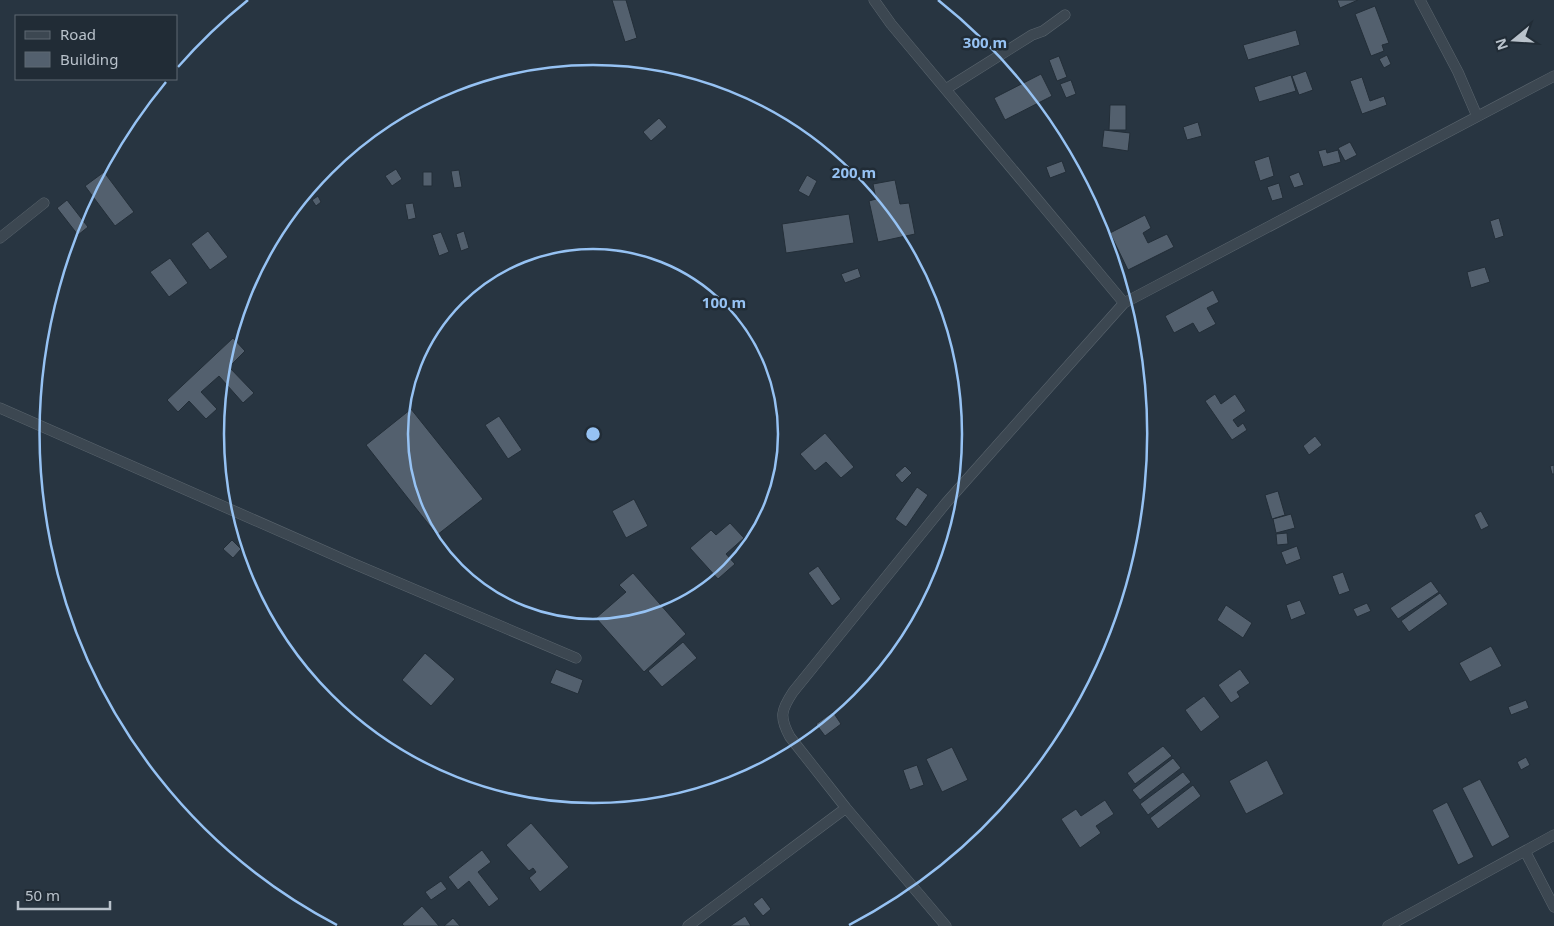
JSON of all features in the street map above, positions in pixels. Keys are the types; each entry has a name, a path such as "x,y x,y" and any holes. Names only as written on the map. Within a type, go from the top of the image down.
{"street":[{"path":"874,0 1124,303"},
{"path":"1420,0 1458,72 1477,116"},
{"path":"946,89 1032,35 1043,31 1064,15"},
{"path":"946,926 846,808 790,737 784,724 782,708 792,692 946,503 1124,303 1554,76"},
{"path":"0,238 44,204"},
{"path":"0,408 352,563 576,658"},
{"path":"688,926 846,808"},
{"path":"1388,926 1554,835"},
{"path":"1525,851 1554,907"}],"building":[{"path":"612,0 626,0 637,38 625,42"},
{"path":"1337,0 1358,0 1340,8"},
{"path":"1375,6 1389,43 1382,45 1384,51 1371,56 1355,14"},
{"path":"1296,30 1300,45 1248,60 1243,45"},
{"path":"1387,55 1391,64 1384,68 1379,59"},
{"path":"1059,56 1067,77 1057,81 1049,60"},
{"path":"1306,71 1313,90 1299,95 1292,76"},
{"path":"1041,74 1052,96 1005,120 994,98"},
{"path":"1291,75 1296,91 1259,102 1254,87"},
{"path":"1362,77 1370,101 1384,96 1387,105 1362,114 1350,81"},
{"path":"1071,80 1076,94 1066,98 1060,84"},
{"path":"1110,105 1126,105 1126,130 1109,130"},
{"path":"659,118 667,127 651,141 643,132"},
{"path":"1198,122 1202,136 1187,140 1183,127"},
{"path":"1104,130 1130,133 1128,151 1102,147"},
{"path":"1350,142 1357,155 1345,161 1338,148"},
{"path":"1326,149 1327,153 1338,150 1341,162 1323,167 1318,151"},
{"path":"1269,156 1274,176 1260,181 1254,161"},
{"path":"1062,161 1066,172 1050,178 1046,167"},
{"path":"396,169 402,179 392,186 385,176"},
{"path":"459,170 462,187 454,188 451,171"},
{"path":"104,172 134,212 115,226 85,186"},
{"path":"423,172 432,172 432,186 423,186"},
{"path":"1299,172 1304,185 1294,188 1289,176"},
{"path":"807,175 817,181 809,197 798,191"},
{"path":"895,180 900,204 909,203 915,234 878,242 869,201 876,199 873,184"},
{"path":"1279,183 1283,198 1272,201 1267,187"},
{"path":"318,196 321,202 316,206 312,200"},
{"path":"67,200 88,227 78,235 57,208"},
{"path":"413,203 416,218 408,220 405,204"},
{"path":"849,214 854,243 786,253 782,224"},
{"path":"1145,215 1151,228 1143,233 1148,243 1167,234 1174,247 1128,270 1110,233"},
{"path":"1499,218 1504,236 1495,239 1490,221"},
{"path":"208,231 228,257 210,270 191,244"},
{"path":"464,231 469,248 461,251 456,234"},
{"path":"441,232 449,252 439,256 432,235"},
{"path":"170,258 188,283 169,297 150,272"},
{"path":"1485,267 1490,282 1471,288 1467,272"},
{"path":"858,268 861,277 845,283 841,274"},
{"path":"1213,290 1219,302 1207,308 1216,324 1199,333 1193,323 1174,333 1165,316"},
{"path":"233,338 245,351 229,367 254,393 243,403 219,376 201,392 217,409 206,419 189,401 178,412 167,400"},
{"path":"1215,394 1221,404 1235,394 1246,411 1233,420 1238,427 1243,423 1247,430 1232,440 1205,401"},
{"path":"411,409 483,499 437,535 366,445"},
{"path":"499,416 522,450 508,459 485,425"},
{"path":"825,433 854,467 841,478 826,462 815,471 800,454"},
{"path":"1315,436 1322,445 1309,455 1303,446"},
{"path":"1554,465 1554,474 1552,474 1550,466"},
{"path":"905,466 912,473 902,483 895,475"},
{"path":"917,487 928,495 906,527 895,519"},
{"path":"1278,491 1285,515 1272,519 1265,495"},
{"path":"634,499 648,526 626,538 612,511"},
{"path":"1481,511 1489,526 1481,530 1474,515"},
{"path":"1291,514 1295,528 1276,533 1273,519"},
{"path":"730,523 744,538 726,554 735,564 718,579 690,548 711,530 716,535"},
{"path":"1287,533 1288,544 1277,545 1276,534"},
{"path":"232,540 241,549 233,558 223,549"},
{"path":"1297,546 1301,559 1286,565 1281,552"},
{"path":"818,566 841,599 832,606 808,573"},
{"path":"1343,572 1350,591 1339,595 1332,576"},
{"path":"633,573 686,634 644,672 596,618 626,592 619,585"},
{"path":"1431,581 1439,592 1398,619 1390,608"},
{"path":"1440,593 1448,604 1409,632 1401,621"},
{"path":"1300,600 1306,614 1291,620 1286,605"},
{"path":"1367,603 1371,611 1357,617 1353,609"},
{"path":"1226,605 1252,623 1243,638 1217,620"},
{"path":"683,642 697,658 662,687 648,671"},
{"path":"1491,646 1502,666 1470,682 1459,663"},
{"path":"425,653 455,679 431,706 402,680"},
{"path":"556,669 583,680 578,694 550,683"},
{"path":"1240,669 1250,683 1237,692 1240,697 1231,703 1218,685"},
{"path":"1204,696 1220,717 1201,732 1185,710"},
{"path":"1526,700 1529,708 1511,715 1508,707"},
{"path":"833,712 841,724 825,736 816,724"},
{"path":"1163,746 1172,756 1135,784 1127,773"},
{"path":"952,747 968,780 942,792 926,759"},
{"path":"1526,757 1530,765 1521,770 1517,762"},
{"path":"1173,758 1181,768 1140,800 1132,790"},
{"path":"1267,760 1284,794 1246,814 1229,781"},
{"path":"917,765 924,785 910,790 903,770"},
{"path":"1183,772 1191,782 1148,815 1140,804"},
{"path":"1480,779 1510,837 1492,847 1462,788"},
{"path":"1193,785 1201,796 1158,829 1150,818"},
{"path":"1105,800 1114,814 1096,826 1101,833 1080,848 1061,819 1076,809 1081,816"},
{"path":"1447,802 1474,857 1458,865 1432,810"},
{"path":"531,823 569,867 540,892 529,878 536,872 533,868 529,871 506,845"},
{"path":"482,850 491,862 478,872 499,899 489,907 469,881 458,890 448,877"},
{"path":"441,881 447,889 431,900 425,892"},
{"path":"762,897 771,909 763,916 753,904"},
{"path":"422,906 439,926 404,926 402,924"},
{"path":"745,916 751,926 730,926"},
{"path":"453,918 460,926 444,926"}]}
